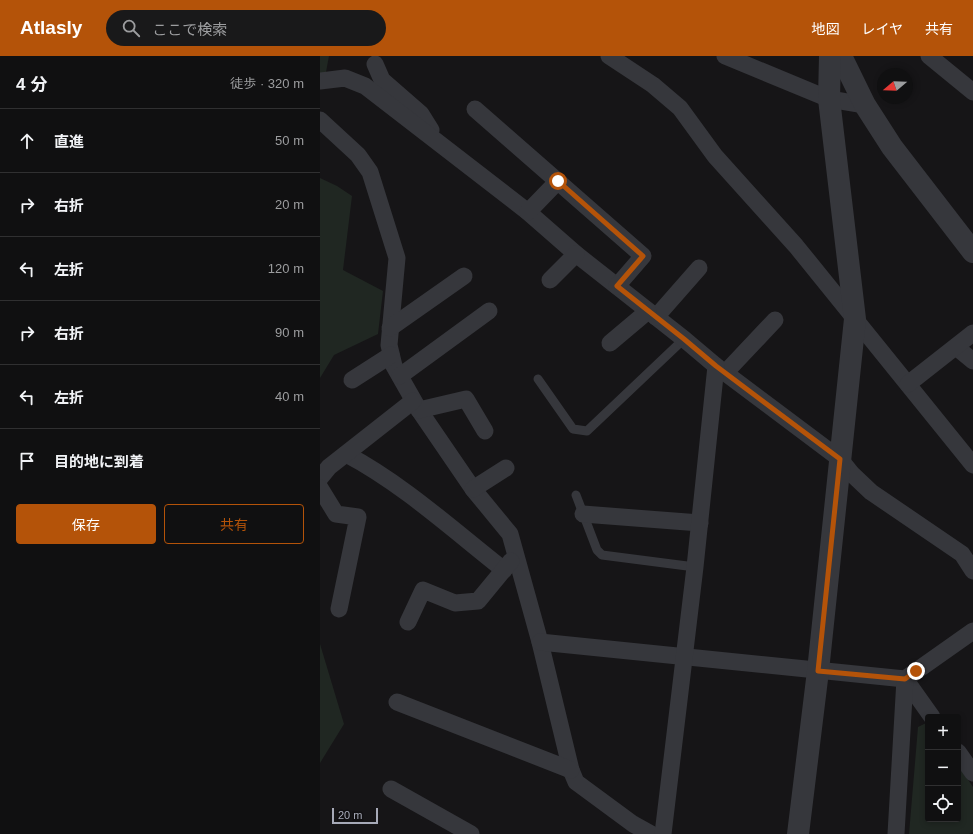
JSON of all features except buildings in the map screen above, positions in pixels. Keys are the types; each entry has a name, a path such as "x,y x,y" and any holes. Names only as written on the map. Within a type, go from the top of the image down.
{"street":[{"path":"609,56 653,84 680,108 715,156 796,246 973,465"},
{"path":"725,56 829,99 865,105"},
{"path":"798,834 818,671 855,318 829,99 830,56"},
{"path":"841,56 865,105 892,147 973,252"},
{"path":"929,56 973,92"},
{"path":"375,64 382,80 421,114 437,141"},
{"path":"320,80 345,78 365,86 528,212 576,254 721,370 840,459 852,474 871,492 962,554 973,571"},
{"path":"475,109 643,256 617,286"},
{"path":"320,120 358,154 370,172 397,258 389,345 394,366 416,406 473,489 510,534 540,642 571,770 576,782 628,829 651,834"},
{"path":"528,212 558,181"},
{"path":"550,280 576,254"},
{"path":"610,343 652,314 699,268"},
{"path":"390,328 464,276"},
{"path":"400,376 489,311"},
{"path":"663,834 700,523 721,370 775,320"},
{"path":"908,384 973,333"},
{"path":"956,347 973,361"},
{"path":"352,380 391,355"},
{"path":"320,478 330,467 346,454 416,406 466,398 485,431"},
{"path":"346,454 360,461 419,502 504,570"},
{"path":"473,489 506,468"},
{"path":"320,488 336,514 358,517 339,609"},
{"path":"583,514 700,523"},
{"path":"408,622 423,590 455,604 478,601 517,555"},
{"path":"540,642 905,679 973,630"},
{"path":"905,679 930,714"},
{"path":"896,834 905,679"},
{"path":"397,702 571,770"},
{"path":"961,756 973,773"},
{"path":"391,789 471,834"}],"lane":[{"path":"538,380 573,429 587,431 684,339"},
{"path":"576,495 597,550 602,555 695,568"}],"shaded area":[{"path":"320,56 329,56 326,72 320,74"},
{"path":"320,178 337,186 352,196 343,270 383,291 378,334 334,355 320,378"},
{"path":"320,644 344,724 320,763"},
{"path":"925,724 925,822 961,822 961,769 973,787 973,832 969,834 909,834 918,727"}],"route":[{"path":"558,181 643,256 617,286 716,366 840,459 818,671 905,679 916,671"}]}
